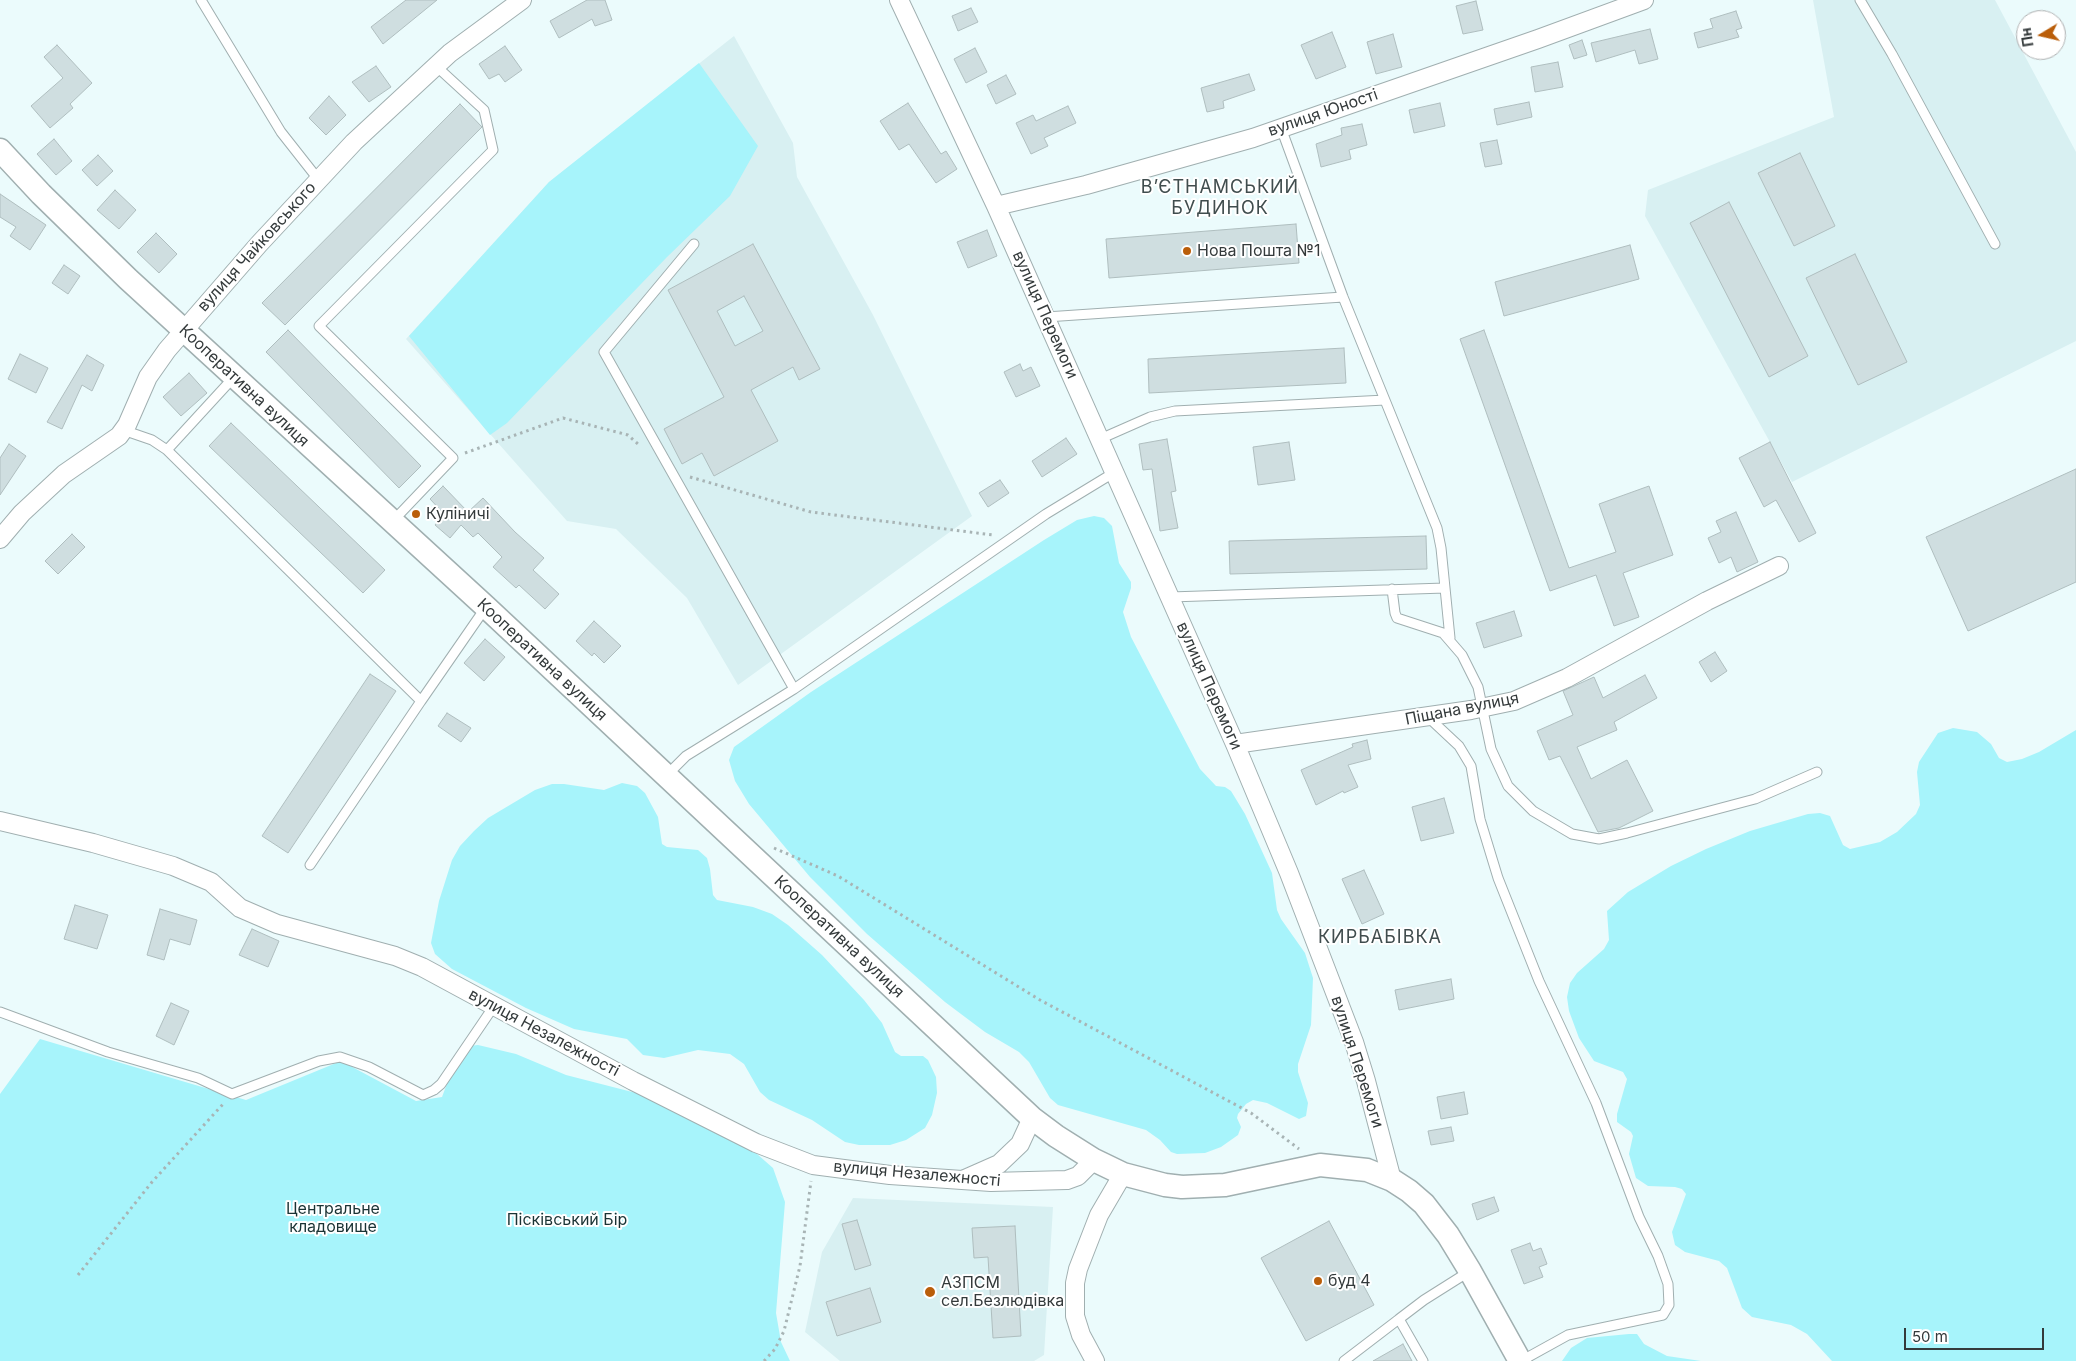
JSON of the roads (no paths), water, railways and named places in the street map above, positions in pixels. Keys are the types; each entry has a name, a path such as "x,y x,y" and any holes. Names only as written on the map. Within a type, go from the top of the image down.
{"street":[{"name":"вулиця Чайковського","path":"0,539 22,514 64,474 80,461 109,444 123,430 148,377 184,330 318,179 378,118 436,66 522,0"},
{"name":"вулиця Перемоги","path":"899,0 1046,317 1235,744 1289,873 1354,1042 1392,1180"},
{"name":"вулиця Юності","path":"996,206 1197,154 1281,128 1538,39 1644,0"},
{"name":"Кооперативна вулиця","path":"0,150 103,256 486,607 1032,1118 1056,1136 1094,1160 1123,1174 1165,1185 1207,1186 1234,1183 1320,1165 1356,1167 1392,1180"},
{"name":"Піщана вулиця","path":"1235,744 1427,717 1514,701 1548,688 1707,601 1779,566"},
{"name":"вулиця Незалежності","path":"0,821 84,841 174,866 210,882 240,908 277,924 395,956 756,1143 813,1165 890,1175 991,1182 1067,1180 1078,1176 1094,1160"},
{"path":"962,1180 999,1164 1020,1144 1032,1118"},
{"path":"1095,1361 1081,1335 1075,1316 1075,1283 1078,1269 1099,1215 1123,1174"},
{"path":"1392,1180 1424,1204 1448,1235 1520,1361"}],"lane":[{"path":"201,0 281,132 318,179"},
{"path":"1860,0 1892,54 1995,244"},
{"path":"392,522 453,458 319,326 493,150 484,110 436,66"},
{"path":"1281,128 1343,296 1437,528 1450,638 1473,675 1484,708 1491,749 1508,786 1533,810 1561,828 1582,837 1599,839 1755,799 1817,772"},
{"path":"694,244 604,352 794,689"},
{"path":"1046,317 1343,296"},
{"path":"167,450 235,376"},
{"path":"1100,439 1150,417 1169,412 1385,400"},
{"path":"123,430 152,440 167,450 422,702"},
{"path":"666,776 686,756 794,689 1069,498 1115,472"},
{"path":"1170,596 1445,588"},
{"path":"1392,589 1395,614 1398,618 1434,629 1450,638"},
{"path":"310,865 486,607"},
{"path":"1427,717 1459,746 1471,766 1480,819 1498,878 1539,981 1596,1103 1639,1217 1658,1256 1668,1284 1669,1305 1663,1315 1568,1335 1520,1361"},
{"path":"0,1012 100,1049 198,1078 232,1094 319,1061 340,1057 369,1067 423,1095 428,1094 441,1084 494,1006"},
{"path":"1344,1361 1399,1319 1470,1271"},
{"path":"1399,1319 1423,1361"}],"place":[{"name":"Нова Пошта №1","path":"1187,251"},
{"name":"Куліничі","path":"416,514"},
{"name":"буд 4","path":"1318,1281"},
{"name":"АЗПСМ сел.Безлюдівка","path":"930,1292"}],"district":[{"name":"В’ЄТНАМСЬКИЙ БУДИНОК","path":"1220,198"},
{"name":"КИРБАБІВКА","path":"1380,938"}],"park label":[{"name":"Центральне кладовище","path":"333,1218"},
{"name":"Пісківський Бір","path":"567,1220"}]}
